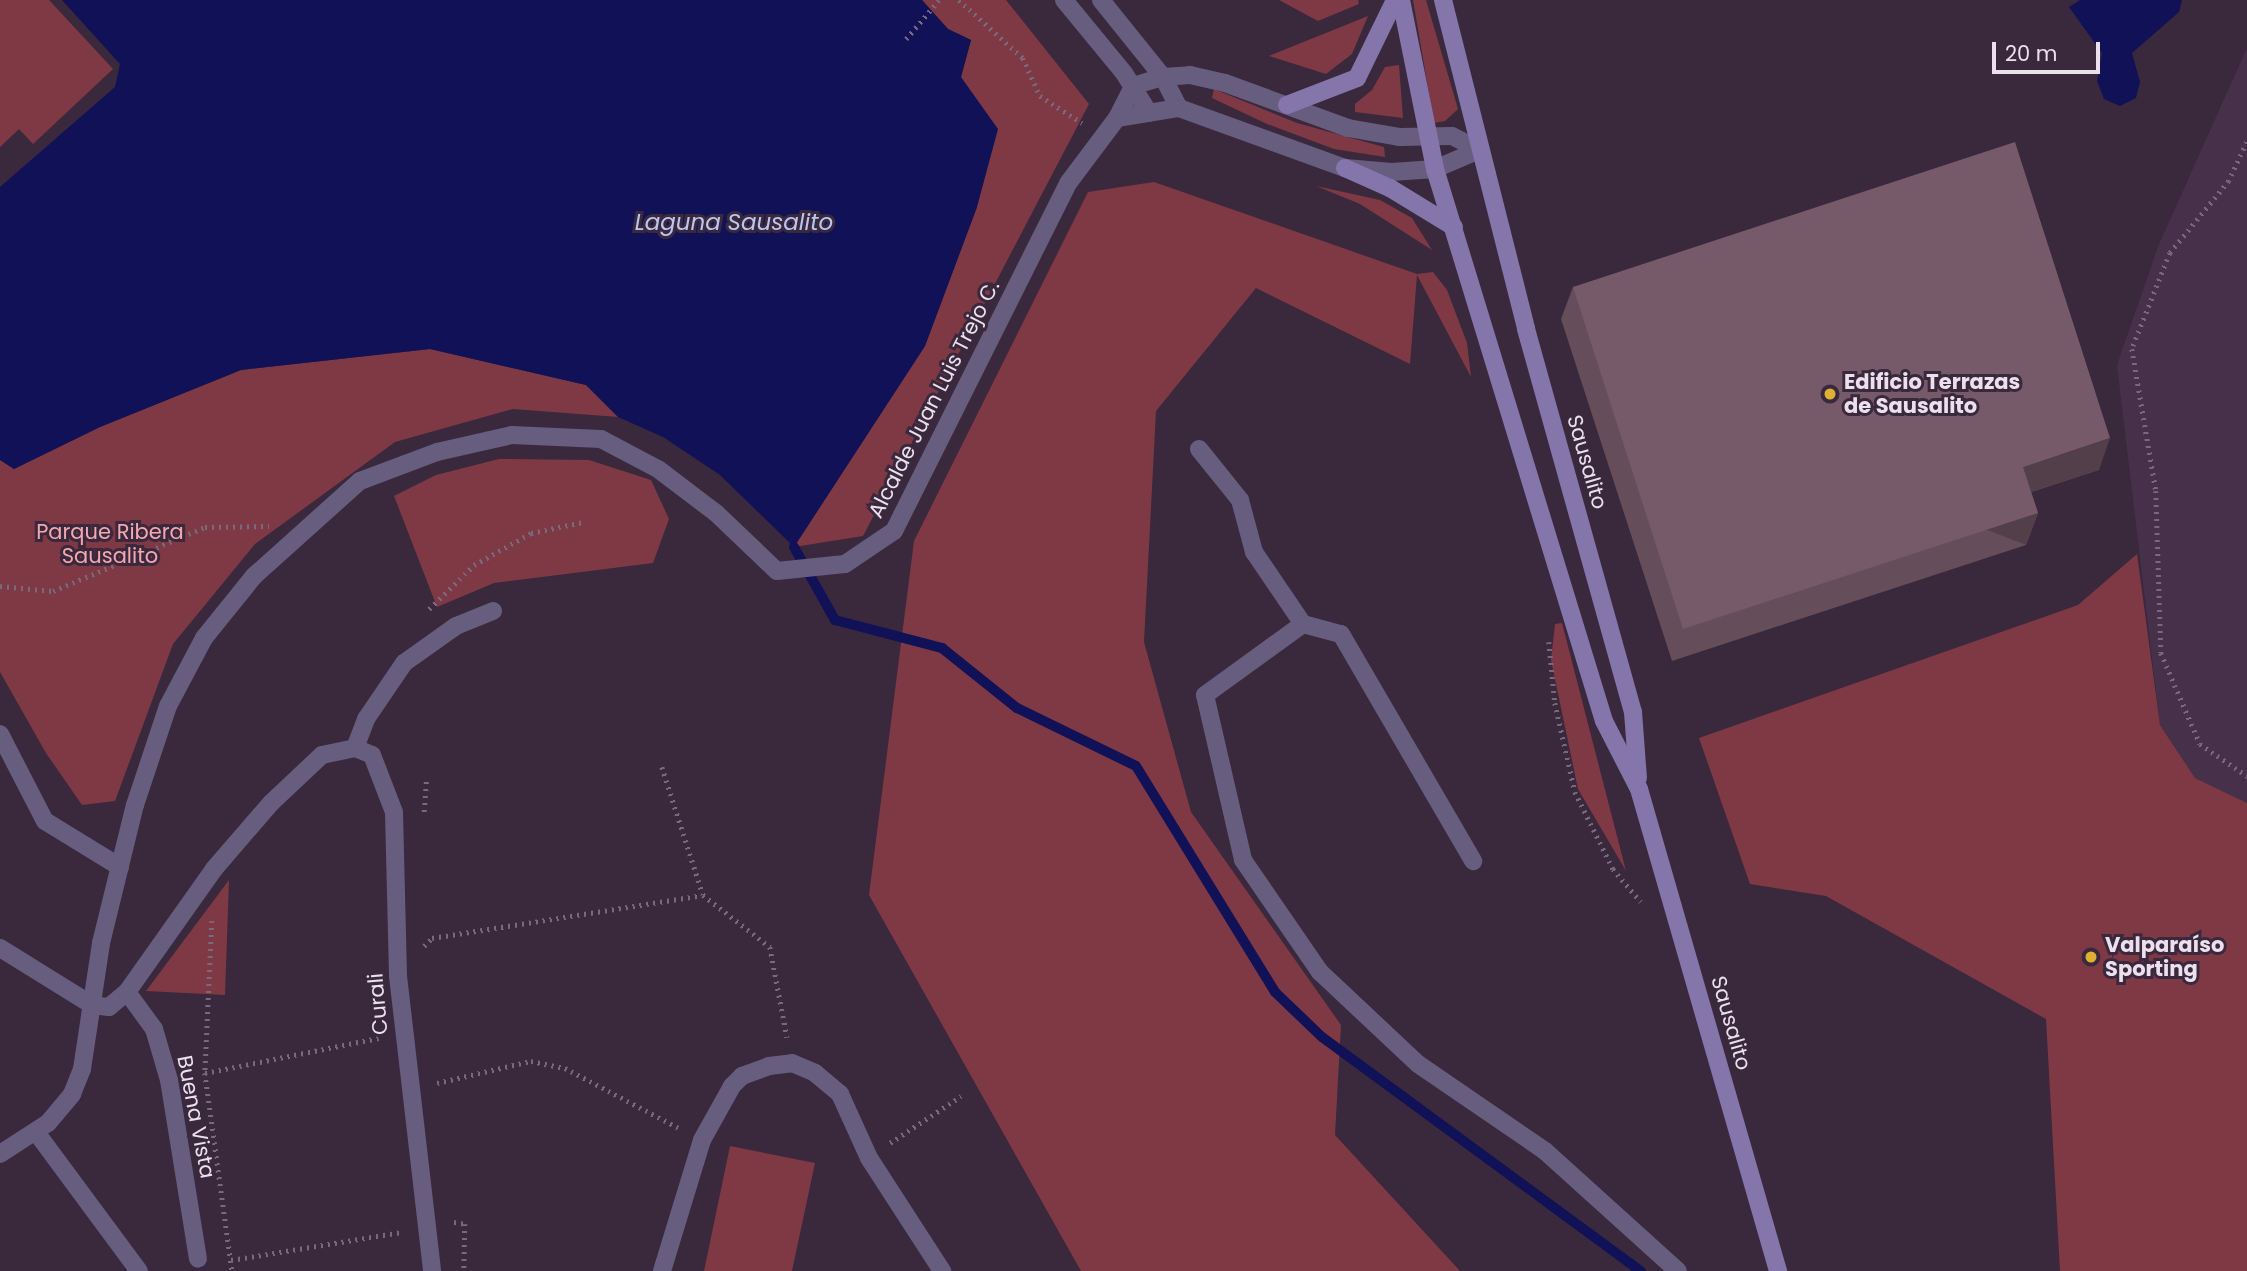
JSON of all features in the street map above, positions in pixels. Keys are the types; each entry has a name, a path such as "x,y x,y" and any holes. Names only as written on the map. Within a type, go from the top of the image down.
{"main road":[{"path":"1287,105 1357,78 1395,0"},
{"name":"Sausalito","path":"1401,0 1435,169 1604,721 1639,789 1778,1271"},
{"name":"Sausalito","path":"1443,0 1479,150 1633,712 1639,789"},
{"path":"1345,167 1390,188 1454,228"}],"street":[{"path":"1064,0 1133,86 1149,113"},
{"path":"1101,0 1163,77 1179,108"},
{"path":"1117,118 1133,86 1163,77 1190,75 1225,82 1377,135 1451,136 1479,150"},
{"path":"1117,118 1179,108 1345,167 1392,172 1435,169 1479,150"},
{"name":"Alcalde Juan Luis Trejo C.","path":"0,1154 36,1132 72,1094 82,1069 101,943 135,806 168,706 204,638 254,576 308,525 360,481 437,452 512,435 601,439 658,469 716,513 768,567 785,573 845,564 894,531 1069,182 1101,135 1117,118"},
{"path":"1199,449 1240,500 1254,552 1303,624 1340,634 1473,861"},
{"path":"0,948 92,1004 108,1007 127,992 214,869 271,803 322,755 355,748 366,719 404,663 456,626 494,611"},
{"path":"1303,624 1205,695 1243,860 1320,972 1408,1055 1545,1151 1678,1271"},
{"path":"0,734 45,821 120,867"},
{"name":"Curali","path":"355,748 372,755 394,812 398,976 432,1271"},
{"name":"Buena Vista","path":"127,992 154,1029 169,1080 198,1259"},
{"path":"662,1271 702,1140 742,1076 792,1063 815,1073 839,1094 869,1158 942,1271"},
{"path":"36,1132 139,1271"}],"path":[{"path":"906,39 939,0"},
{"path":"959,0 1023,58 1040,96 1101,135"},
{"path":"2247,142 2229,181 2171,253 2132,349 2156,491 2161,653 2200,744 2247,776"},
{"path":"419,618 474,565 531,533 583,522"},
{"path":"0,586 53,591 205,527 308,525"},
{"path":"1549,632 1555,703 1575,792 1613,869 1646,907"},
{"path":"662,767 703,895 770,947 792,1063"},
{"path":"214,869 205,1073 232,1271"},
{"path":"398,976 432,938 703,895"},
{"path":"205,1073 403,1034"},
{"path":"412,1113 441,1080 531,1061 565,1069 702,1140"},
{"path":"869,1158 961,1096"},
{"path":"230,1261 427,1228"}],"shaded area":[{"path":"2247,48 2247,803 2195,778 2160,725 2117,365 2159,244"}],"green space":[{"path":"0,0 49,0 113,69 33,144 19,129 0,147"},
{"path":"922,0 1006,0 1089,104 863,536 794,547 925,346 977,207 961,77 971,40 948,29"},
{"path":"1279,0 1358,0 1359,4 1318,21"},
{"path":"1413,0 1426,0 1458,109 1445,121 1434,123"},
{"path":"1368,16 1352,54 1326,74 1269,56"},
{"path":"1399,65 1403,118 1355,112 1355,104 1372,90 1385,67"},
{"path":"1214,89 1297,123 1384,147 1385,157 1334,149 1267,124 1212,98"},
{"path":"1154,182 1417,274 1433,272 1447,290 1467,343 1471,377 1417,275 1410,364 1256,288 1156,411 1144,642 1191,812 1341,1025 1335,1135 1460,1271 1081,1271 869,895 914,541 1088,192"},
{"path":"1316,186 1380,200 1412,218 1432,250 1360,204"},
{"name":"Parque Ribera Sausalito","path":"430,349 586,385 618,417 513,409 395,442 255,544 173,644 115,801 82,805 46,753 0,672 0,460 14,469 100,427 241,370"},
{"path":"499,459 589,460 651,480 669,519 653,563 494,583 437,607 394,496 436,475"},
{"name":"Valparaíso Sporting","path":"2137,554 2160,725 2195,778 2247,803 2247,1271 2060,1271 2046,1019 1826,896 1750,884 1699,738 2078,605"},
{"path":"1562,623 1626,871 1578,789 1551,660 1555,624"},
{"path":"229,880 225,995 146,991"},
{"path":"730,1146 815,1163 792,1271 704,1271"}],"water":[{"name":"Laguna Sausalito","path":"62,0 922,0 948,29 971,40 961,77 998,129 977,207 925,346 794,547 720,475 663,437 618,417 586,385 430,349 241,370 100,427 14,469 0,460 0,187 115,87 120,64"},
{"path":"2080,0 2182,0 2179,12 2132,53 2140,82 2136,98 2120,106 2104,99 2097,81 2102,53 2069,7"}],"building":[{"name":"Edificio Terrazas de Sausalito","path":"2015,142 2110,438 2023,467 2038,513 1683,629 1573,287"}],"waterway":[{"path":"794,547 835,620 942,648 1017,708 1136,766 1275,992 1322,1037 1641,1271"}],"place":[{"name":"Edificio Terrazas de Sausalito","path":"1830,394"},
{"name":"Valparaíso Sporting","path":"2091,957"}]}
